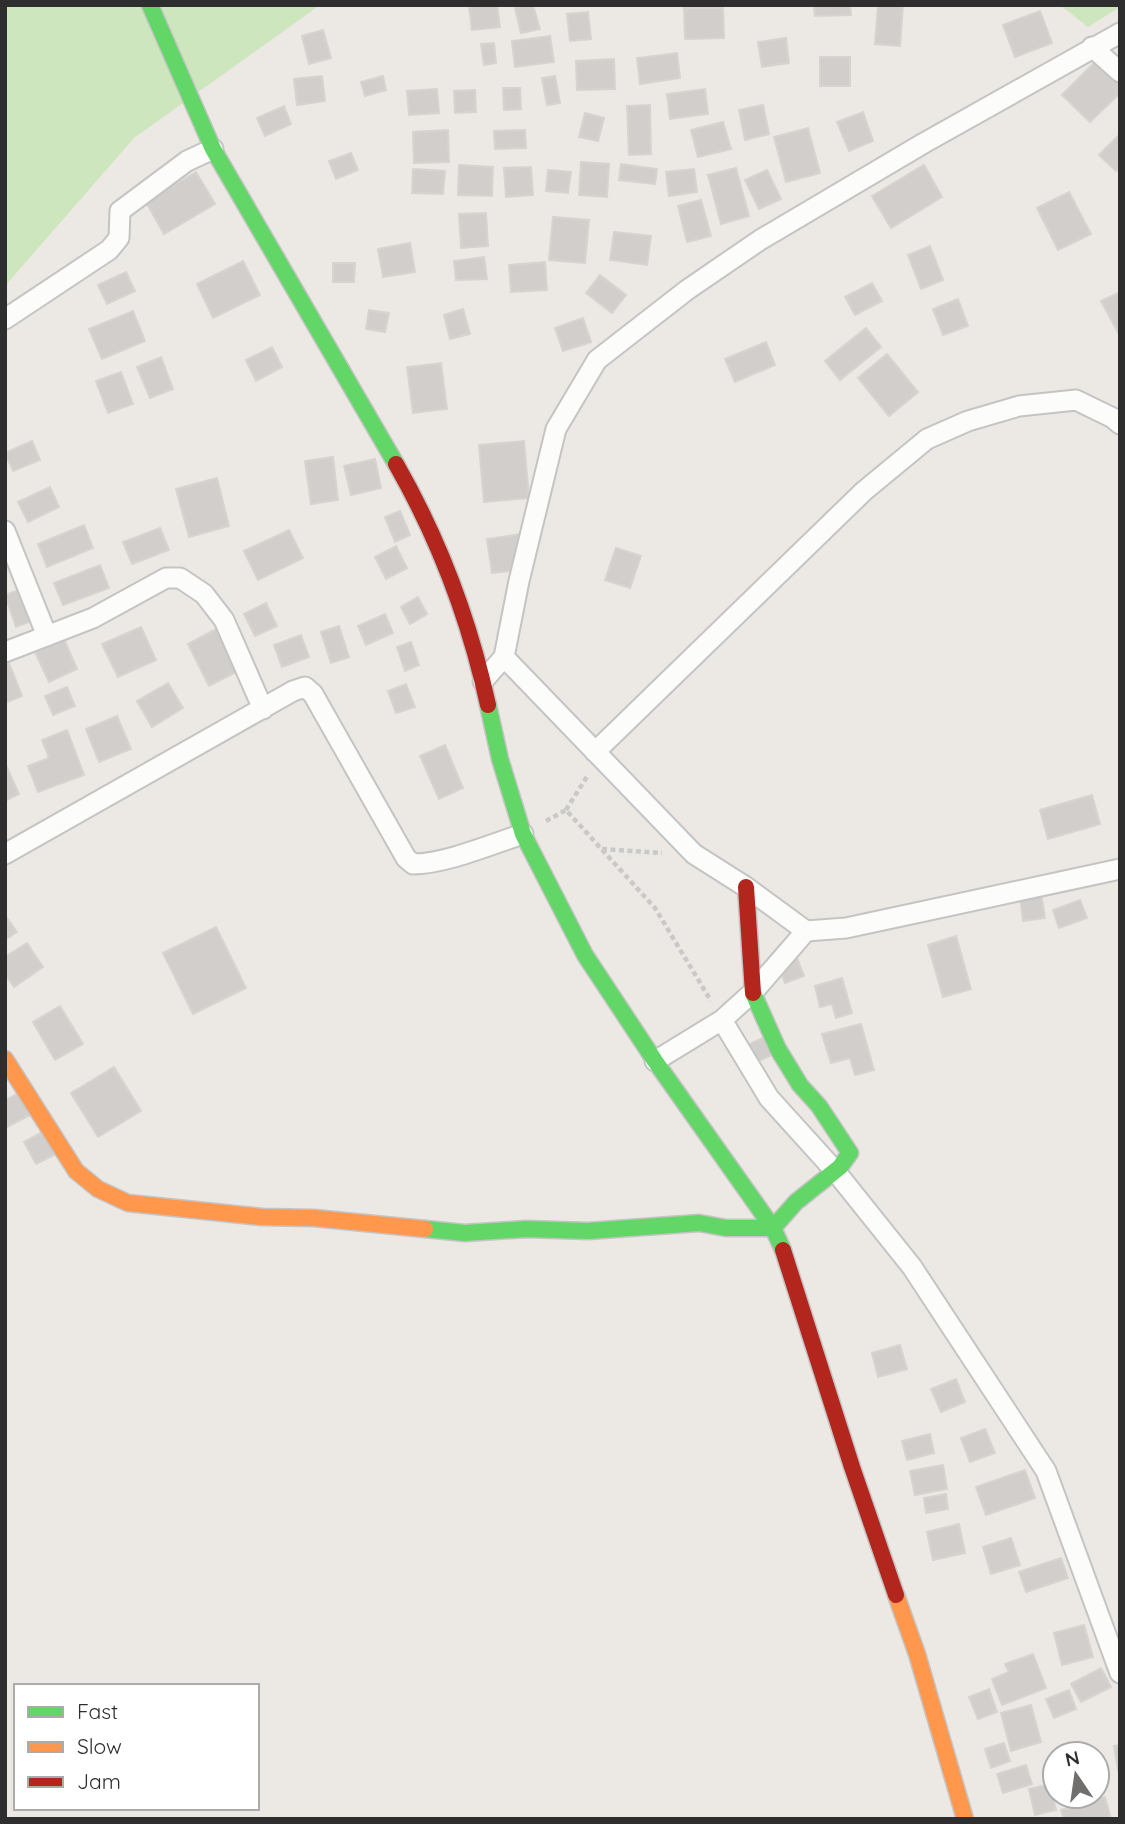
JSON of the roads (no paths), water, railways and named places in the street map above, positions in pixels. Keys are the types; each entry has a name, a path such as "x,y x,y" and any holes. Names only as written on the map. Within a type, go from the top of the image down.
{"street":[{"path":"150,5 213,149 418,502 456,587 483,681 500,760 523,834 584,955 655,1061 774,1228 787,1258 852,1466 917,1654 965,1819"},
{"path":"483,681 505,657 519,581 556,429 597,360 687,290 760,240 1120,33"},
{"path":"1092,47 1120,72"},
{"path":"5,319 109,250 119,238 120,211 187,161 213,149"},
{"path":"595,752 864,491 927,439 968,421 1019,406 1076,400 1120,424"},
{"path":"5,531 47,636"},
{"path":"5,652 93,618 156,582 166,578 180,578 204,594 224,621 263,709"},
{"path":"505,657 694,854 746,887 806,931 846,928 1120,869"},
{"path":"5,854 293,691 305,687 313,694 406,858 413,864 423,864 523,834"},
{"path":"5,1059 76,1171 98,1189 128,1203 465,1233 526,1229 588,1231 699,1223 726,1228 774,1228 798,1200 846,1162 849,1153 819,1106 800,1085 778,1049 753,992 746,887"},
{"path":"655,1061 722,1020 753,992 806,931"},
{"path":"722,1020 769,1098 836,1172 912,1267 1046,1471 1120,1673"}]}
